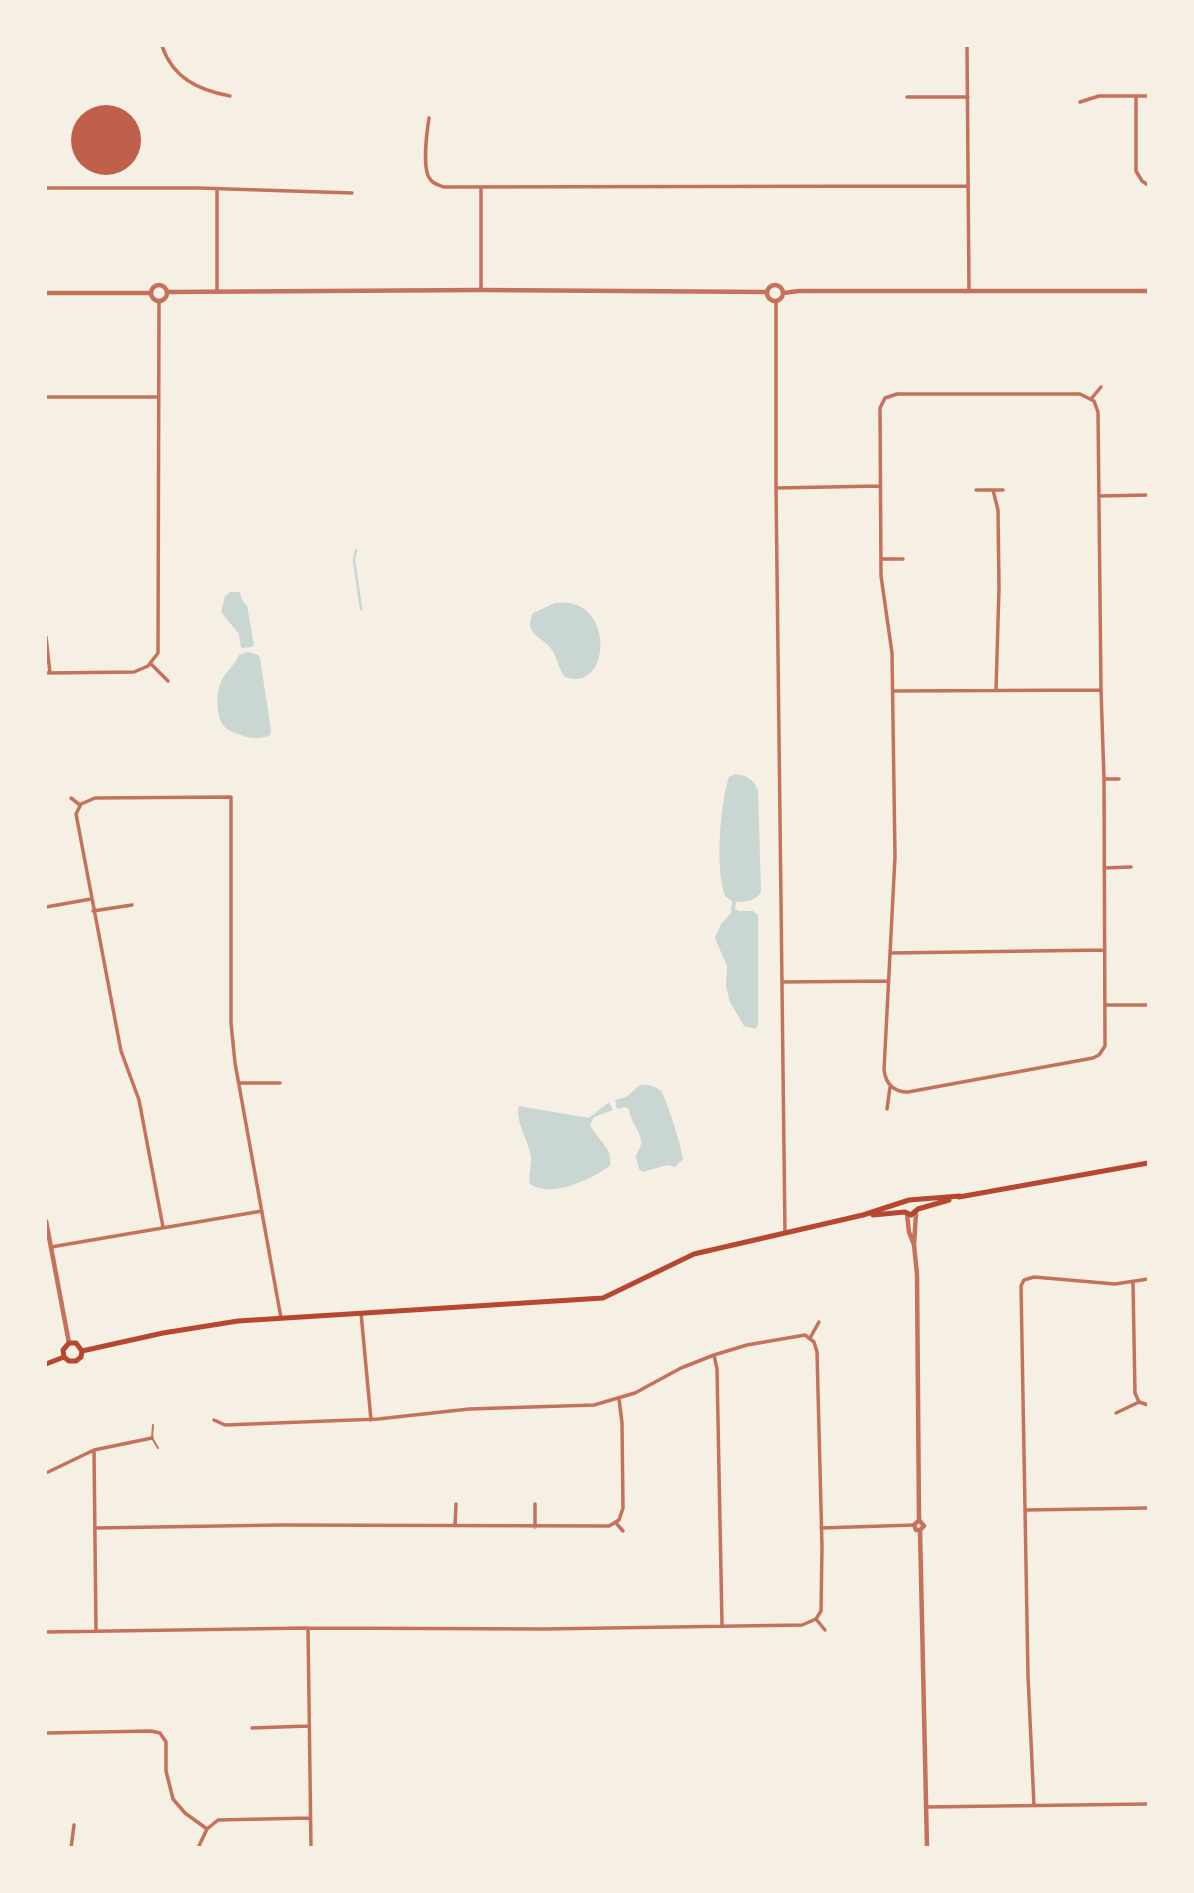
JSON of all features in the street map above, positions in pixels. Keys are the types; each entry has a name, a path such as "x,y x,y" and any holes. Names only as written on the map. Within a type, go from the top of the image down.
{"main road":[{"path":"82,1350 213,1324 603,1298 694,1254 863,1215 909,1200 960,1196 1149,1163"},
{"path":"863,1215 917,1211 960,1196"},
{"path":"914,1200 917,1211"},
{"path":"905,1203 906,1213"},
{"path":"69,1343 76,1343 82,1350 81,1357 76,1361 69,1361 64,1357 64,1347 69,1343"},
{"path":"46,1364 64,1357"}],"street":[{"path":"162,46 171,65 194,86 206,92 230,96"},
{"path":"967,46 969,291"},
{"path":"1080,102 1099,96 1149,96"},
{"path":"1136,96 1136,171 1140,179 1149,185"},
{"path":"907,97 968,97"},
{"path":"429,118 426,135 429,182 444,187 968,186"},
{"path":"46,187 352,193"},
{"path":"481,187 481,290"},
{"path":"217,189 217,291"},
{"path":"158,285 164,287 167,292 165,299 159,302 153,299 151,293 158,285"},
{"path":"776,285 781,287 783,293 781,299 776,302 768,298 767,292 771,286 776,285"},
{"path":"783,293 1149,291"},
{"path":"167,292 767,292"},
{"path":"46,293 151,293"},
{"path":"46,637 48,673 128,673 140,671 157,656 159,302"},
{"path":"776,302 785,1233"},
{"path":"1091,399 1101,387"},
{"path":"887,1109 890,1086 884,1070 895,857 892,653 881,580 881,404 888,396 897,394 1080,394 1091,399 1098,412 1106,1041 1102,1052 1093,1058 908,1092 898,1091 890,1086"},
{"path":"46,397 159,397"},
{"path":"776,488 880,486"},
{"path":"993,490 998,510 996,690"},
{"path":"976,491 1003,490"},
{"path":"1100,496 1149,495"},
{"path":"881,559 903,559"},
{"path":"151,664 168,681"},
{"path":"892,691 1101,690"},
{"path":"1104,779 1119,779"},
{"path":"80,805 95,798 231,797 231,1023 235,1063 281,1318"},
{"path":"71,798 80,805"},
{"path":"80,805 76,821 93,911 121,1051 139,1100 163,1227"},
{"path":"1104,868 1131,867"},
{"path":"46,907 91,899"},
{"path":"93,911 132,905"},
{"path":"890,953 1105,950"},
{"path":"782,982 888,981"},
{"path":"1105,1005 1149,1004"},
{"path":"1102,1052 1107,1056"},
{"path":"240,1083 280,1083"},
{"path":"50,1247 262,1211"},
{"path":"820,1528 914,1525 919,1520 917,1287 914,1245 917,1211"},
{"path":"906,1213 914,1245"},
{"path":"46,1221 69,1343"},
{"path":"1034,1806 1028,1676 1021,1289 1023,1278 1115,1284 1149,1279"},
{"path":"1133,1283 1135,1393 1139,1402"},
{"path":"360,1313 370,1420"},
{"path":"810,1338 819,1322"},
{"path":"46,1632 802,1625 816,1619 822,1605 817,1352 810,1338 801,1335 714,1355 619,1399 583,1406 477,1408 370,1420 225,1425 214,1420"},
{"path":"714,1355 717,1369 722,1626"},
{"path":"95,1528 280,1525 604,1527 616,1522 623,1508 622,1423 619,1399"},
{"path":"1116,1413 1139,1402 1149,1405"},
{"path":"46,1473 94,1450 152,1438"},
{"path":"94,1450 96,1631"},
{"path":"455,1526 456,1504"},
{"path":"535,1527 536,1504"},
{"path":"1026,1510 1149,1508"},
{"path":"919,1520 924,1526 920,1530 927,1847"},
{"path":"616,1522 623,1531"},
{"path":"914,1525 916,1530 920,1530"},
{"path":"816,1619 825,1630"},
{"path":"308,1628 311,1847"},
{"path":"253,1728 308,1726"},
{"path":"46,1733 165,1733 165,1766 171,1794 181,1810 207,1829"},
{"path":"926,1807 1149,1804"},
{"path":"198,1847 207,1829 222,1819 310,1818"},
{"path":"71,1847 74,1825"}],"lane":[{"path":"153,1424 152,1438 158,1448"}],"shaded area":[{"path":"230,592 240,592 247,606 254,645 252,647 241,648 239,634 221,612 225,596"},
{"path":"555,603 575,604 589,613 597,627 599,659 592,671 581,678 565,677 552,650 530,627 533,613"},
{"path":"248,652 260,658 271,730 270,735 262,738 246,737 228,730 221,722 218,709 219,689 223,678 239,655"},
{"path":"735,774 750,779 758,791 761,892 753,899 736,902 735,909 753,911 758,915 756,1029 744,1026 730,1002 726,986 727,966 715,938 721,924 731,913 732,901 725,896 720,870 720,836 726,789 729,777"},
{"path":"640,1085 654,1087 663,1094 683,1159 675,1167 667,1165 643,1172 639,1169 636,1157 641,1138 629,1109 617,1109 615,1100 626,1097"},
{"path":"609,1102 613,1110 594,1117 590,1125 607,1149 610,1166 571,1186 549,1189 530,1184 531,1156 520,1125 519,1106 589,1118"}],"building":[{"path":"113,105 126,111 135,120 139,126 139,154 131,165 120,173 99,175 81,165 73,154 71,133 81,115 92,107"}],"waterway":[{"path":"356,550 354,560 361,609"}]}
